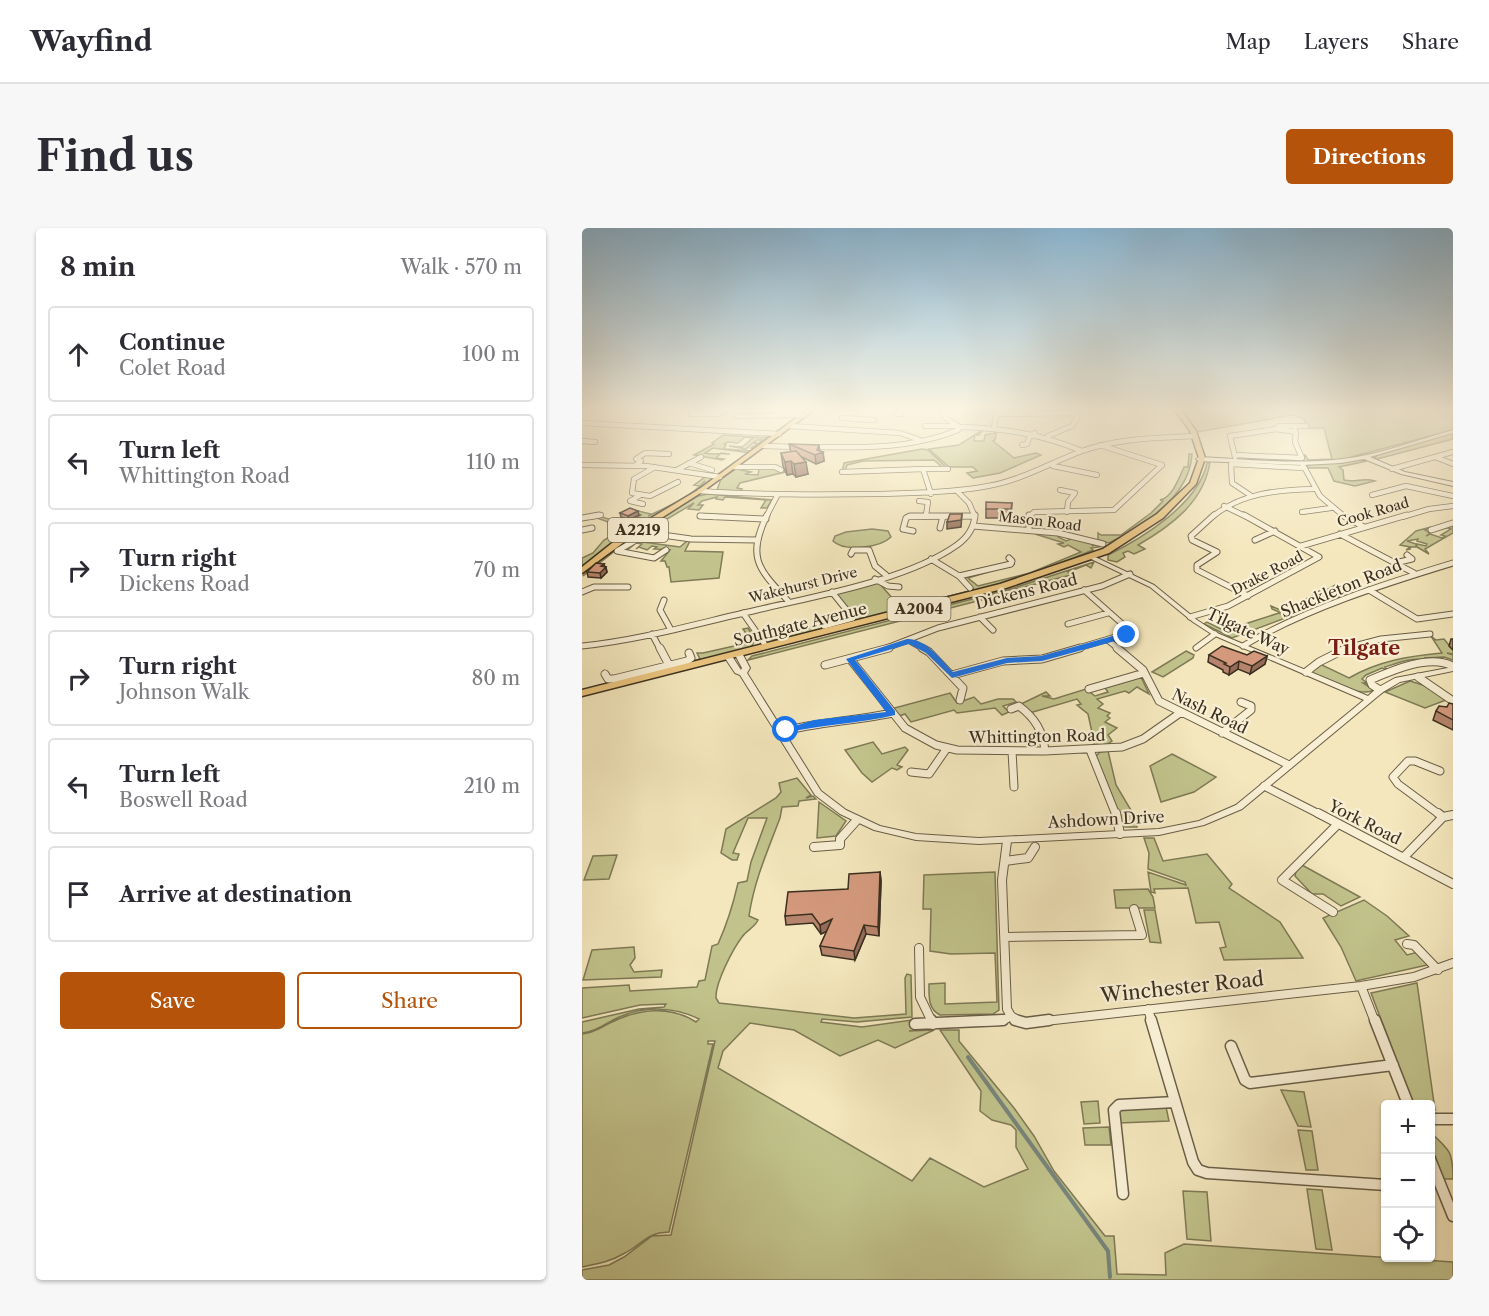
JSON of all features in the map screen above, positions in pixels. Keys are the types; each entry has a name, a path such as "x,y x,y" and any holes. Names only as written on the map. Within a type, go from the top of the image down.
{"main road":[{"name":"A2219","path":"582,571 624,538 700,492 745,459"},
{"name":"Southgate Avenue","path":"1181,495 1199,459"},
{"name":"Southgate Avenue","path":"582,693 1004,586 1091,557 1136,533 1160,516 1192,484 1199,459"}],"street":[{"path":"636,465 645,459"},
{"path":"676,470 697,459"},
{"path":"700,492 777,496 931,494 1004,482 1053,466 1066,459"},
{"path":"1029,530 1031,513 1114,510 1162,465 1144,459"},
{"path":"1253,459 1303,465"},
{"path":"1251,495 1232,483 1231,464 1303,465 1351,459"},
{"path":"1370,459 1418,477 1453,484"},
{"path":"1392,469 1427,459"},
{"path":"689,463 712,470"},
{"path":"582,465 636,465 720,477"},
{"path":"1303,465 1312,489 1331,508 1364,527"},
{"path":"1053,466 1097,475"},
{"path":"639,496 631,492 634,480 655,467"},
{"path":"734,467 772,467 781,470"},
{"path":"842,472 948,468"},
{"path":"923,469 931,494"},
{"path":"643,504 630,501 639,496 656,495 678,482"},
{"path":"1372,495 1406,486 1453,496"},
{"path":"1248,596 1196,569 1197,565 1217,552 1191,539 1191,536 1224,506 1251,495 1285,489 1312,489"},
{"path":"1060,490 1075,493 1068,502 1067,512"},
{"path":"957,491 972,504 975,516 973,526"},
{"path":"777,496 757,540 755,550 757,559 789,602"},
{"path":"919,501 928,502 926,515"},
{"name":"Drake Road","path":"1190,617 1221,609 1318,558 1317,555 1275,531 1224,506"},
{"name":"Cook Road","path":"1301,546 1429,508 1453,506"},
{"path":"1302,512 1331,508"},
{"path":"582,518 601,515"},
{"path":"913,531 903,530 906,518 926,515 975,516"},
{"path":"700,516 766,519"},
{"path":"940,528 943,516"},
{"path":"1431,530 1453,523"},
{"name":"Mason Road","path":"973,526 1070,535 1103,544"},
{"name":"Wakehurst Drive","path":"582,646 671,630 832,592 875,579 931,559 960,542 973,526"},
{"path":"582,530 592,528"},
{"path":"1255,540 1275,531"},
{"path":"666,550 654,558 617,551 646,534 691,539 757,540"},
{"path":"1340,534 1414,573"},
{"path":"851,554 853,550 869,550 876,567 886,575"},
{"path":"1395,563 1413,558 1407,555"},
{"name":"Tilgate Way","path":"1091,557 1152,586 1215,634 1369,699"},
{"path":"959,576 1011,564 1012,561 1009,558"},
{"path":"931,559 959,576 970,588"},
{"name":"Shackleton Road","path":"1243,646 1266,632 1370,590 1414,573 1453,563"},
{"name":"Dickens Road","path":"825,665 910,641 938,628 1102,586 1130,574"},
{"path":"875,579 888,586 899,587"},
{"path":"582,592 594,586 628,587"},
{"path":"952,675 1007,660 1039,659 1108,641 1130,632 1084,590"},
{"path":"1370,590 1417,619 1453,614"},
{"path":"824,626 853,618 832,592"},
{"path":"664,600 660,610 671,630"},
{"path":"743,613 764,643"},
{"path":"1068,624 1108,613"},
{"path":"980,617 993,630"},
{"path":"652,634 669,665"},
{"path":"1196,648 1215,634"},
{"path":"1306,672 1320,661 1348,648 1393,637 1430,634"},
{"path":"910,641 929,652 952,675 963,688 960,700"},
{"name":"Nash Road","path":"1108,641 1139,666 1153,695 1180,713 1289,765"},
{"path":"605,674 608,679 612,679 689,660 691,656 689,653"},
{"name":"Ashdown Drive","path":"739,655 746,668 743,673"},
{"name":"Ashdown Drive","path":"729,657 738,671 743,673 818,793 829,803 856,820 877,828 916,837 1007,841 1051,836 1159,832 1201,823 1239,807 1380,690 1398,680 1453,667"},
{"name":"Whittington Road","path":"850,659 892,713 912,733 947,748 981,752 1045,751 1090,750 1134,744 1180,713"},
{"path":"1380,690 1372,685 1370,680 1401,668 1443,661 1453,667"},
{"path":"1089,689 1144,673"},
{"path":"1418,677 1453,701"},
{"path":"1222,733 1251,710 1251,706 1241,702"},
{"path":"1011,709 1019,706 1036,722 1044,734 1045,751"},
{"path":"780,732 814,723 860,719 892,713"},
{"path":"911,772 929,774 947,748"},
{"path":"1090,750 1096,769 1115,807 1120,834"},
{"path":"1012,751 1014,786"},
{"path":"1440,771 1408,760 1393,777 1398,784 1443,817"},
{"name":"York Road","path":"1264,786 1453,884"},
{"path":"1404,857 1443,817 1453,814"},
{"path":"814,847 840,845 840,839 856,820"},
{"path":"1333,912 1282,880 1338,824"},
{"path":"1007,841 1002,880 1007,1009 1011,1016"},
{"path":"1005,861 1030,857 1035,852 1035,847"},
{"path":"1005,937 1142,934 1134,909"},
{"path":"1407,944 1414,945 1437,970"},
{"path":"919,948 920,1000 922,1008 933,1024"},
{"name":"Winchester Road","path":"915,1024 1002,1022 1011,1016 1016,1021 1026,1023 1361,986 1390,982 1437,970 1453,963"},
{"path":"1361,986 1406,1100"},
{"path":"1148,1009 1193,1162 1200,1172 1381,1185"},
{"path":"1231,1046 1245,1080 1256,1082 1393,1065"},
{"path":"1123,1194 1114,1110 1119,1105 1175,1102"},
{"path":"1435,1119 1453,1119"},
{"path":"1436,1186 1453,1216"}],"green space":[{"path":"866,459 938,459 946,467 942,467 934,460 863,461 847,465 845,471 842,472 844,463"},
{"path":"940,459 1032,459 1000,473 973,478 967,473 977,471 973,467 949,467"},
{"path":"1189,459 1191,459 1183,484 1174,497 1150,519 1109,543 1098,540 1098,533 1121,535 1151,513 1163,501 1160,500 1172,492 1184,467 1188,467"},
{"path":"1242,459 1307,459 1343,459 1310,462"},
{"path":"1367,461 1339,467 1343,470 1344,480 1375,481 1355,486 1334,481 1328,468 1308,468 1306,465"},
{"path":"1210,462 1207,476 1193,501 1174,521 1138,545 1145,549 1134,554 1128,551 1123,553 1125,557 1117,562 1108,560 1108,555 1168,518 1193,492 1202,478 1207,463"},
{"path":"774,468 785,472 740,483 737,488 742,489 739,493 717,490 721,479 736,469 751,472 745,474 758,475 759,469"},
{"path":"677,472 713,478 713,479 582,568 582,558 593,553 604,540 625,528 594,517 599,516 630,526 642,519 637,517 641,515 630,511 651,514 648,516 686,497 700,486 694,485 705,477"},
{"path":"708,494 772,500 767,508 761,508 766,500 725,497 723,500 716,499 717,497 702,501 698,505 703,505 699,510 688,509 694,503 620,547 583,576 586,570 639,531 698,496"},
{"path":"1453,524 1453,533 1425,549 1429,554 1417,547 1417,544 1426,546 1427,544 1417,541 1418,539 1407,541 1416,544 1416,547 1410,549 1406,550 1410,547 1400,545 1416,531 1431,527 1425,530 1430,533 1426,536 1430,534 1442,538 1445,536 1441,535 1451,529 1445,527"},
{"path":"872,529 888,531 891,537 879,544 862,547 845,547 833,541 835,536 846,532"},
{"path":"1035,534 1059,535 1058,537 1066,541 1076,537 1096,543 1092,546 1097,544 1099,547 1091,548 1093,550 1017,578 939,601 781,640 768,637 822,624 825,627 856,619 836,594 870,582 879,583 901,608 974,590 964,579 965,576 1015,564 968,578 978,586 1030,573 1081,552 1068,545 1064,547 1058,544 1064,543"},
{"path":"635,541 680,547 690,541 685,551 723,552 719,578 671,582 669,567 665,561 661,561 670,550 654,549 657,547 652,546 647,550 639,547 636,549 642,544 636,543 626,551 622,549"},
{"path":"1094,562 1091,568 1086,565 1068,572 1071,575 996,594 997,596 748,660 752,656 1007,590"},
{"path":"1352,580 1357,585 1334,591 1342,597 1355,593 1337,601 1334,599 1340,597 1316,604 1290,617 1272,609 1271,606 1285,612 1316,593 1319,594 1317,592 1325,591 1335,585 1339,587"},
{"path":"1279,613 1288,617 1232,638 1204,624 1207,622 1229,633 1248,623"},
{"path":"748,628 755,639 752,646 746,649 582,690 700,659 697,653 752,642 743,629"},
{"path":"1431,636 1436,640 1444,639 1453,650 1453,654 1447,653 1453,655 1453,660 1444,657 1425,658 1426,661 1411,660 1385,667 1387,670 1382,668 1362,679 1367,683 1363,683 1374,690 1368,692 1344,687 1314,674 1311,670 1320,664 1349,678 1371,667 1394,660 1442,653"},
{"path":"1186,651 1194,655 1193,658 1163,677 1152,672"},
{"path":"1141,677 1149,694 1137,687 1129,693 1125,691 1097,699 1103,704 1098,708 1110,713 1107,716 1110,718 1105,722 1117,728 1108,735 1112,741 1106,745 1095,745 1091,738 1093,737 1088,714 1077,705 1081,704 1077,699 1033,712 1029,712 1021,704 1046,692 1050,696 1042,696 1054,699 1086,689 1095,696 1108,692 1105,688"},
{"path":"1410,681 1426,686 1446,700 1425,708 1385,692"},
{"path":"950,693 957,703 974,697 981,704 998,699 1013,699 1016,702 1003,706 1009,712 1002,715 995,708 957,713 954,710 911,722 905,714 896,717 891,709"},
{"path":"873,742 882,754 905,747 908,750 897,765 902,767 897,770 892,768 872,782 862,773 845,750"},
{"path":"1108,751 1116,785 1135,817 1137,827 1122,825 1099,765 1096,756 1100,752"},
{"path":"1172,754 1216,777 1194,792 1161,802 1150,766"},
{"path":"797,778 811,795 806,798 813,796 816,799 799,801 798,806 782,807 751,903 749,916 758,920 742,937 721,975 716,992 719,1003 854,1018 906,1014 905,978 907,974 911,975 912,1017 857,1022 822,1019 821,1022 862,1027 919,1019 931,1029 909,1031 934,1030 895,1048 878,1040 840,1056 794,1030 750,1023 723,1051 718,1068 912,1181 930,1158 984,1187 1028,1169 1016,1147 1016,1130 1011,1125 992,1120 980,1111 981,1091 940,1030 959,1030 959,1041 1014,1108 1034,1136 1054,1171 1105,1236 1114,1236 1117,1274 1166,1275 1165,1253 1184,1244 1381,1257 1381,1262 1453,1262 1453,1280 582,1280 582,1270 609,1265 652,1236 671,1235 715,1041 708,1041 708,1044 713,1044 669,1232 654,1234 613,1259 582,1267 582,1034 644,1012 665,1011 696,1022 699,1019 669,1010 637,1011 582,1033 582,1022 639,1009 664,1007 666,1004 640,1005 582,1018 582,988 629,985 630,991 697,987 699,981 705,980 712,946 718,944 721,937 738,883 747,881 751,862 767,818 748,818 733,853 739,854 737,860 732,860 721,853 726,829 776,798 781,792 779,783"},
{"path":"819,802 846,821 836,836 817,838"},
{"path":"1144,838 1154,838 1163,861 1207,854 1232,884 1229,888 1280,922 1303,958 1224,960 1220,948 1226,947 1219,922 1196,923 1188,888 1154,889 1155,893 1151,892 1148,872 1186,885 1185,882 1148,869 1149,853"},
{"path":"617,855 609,879 584,880 593,856"},
{"path":"1302,865 1360,897 1341,906 1323,894 1312,894 1295,876 1296,871"},
{"path":"995,872 999,1010 993,1014 940,1015 931,1006 929,984 945,983 945,1004 997,1002 995,953 951,954 930,951 931,909 923,909 924,875"},
{"path":"1148,889 1153,897 1155,908 1116,908 1114,890"},
{"path":"1364,900 1387,916 1409,936 1395,940 1407,955 1418,952 1427,965 1356,981 1341,947 1323,918"},
{"path":"1144,910 1155,910 1161,943 1150,942"},
{"path":"634,947 635,958 630,965 634,972 662,970 661,977 583,980 592,950"},
{"path":"1417,983 1434,1100 1411,1100 1371,993"},
{"path":"1281,1090 1304,1092 1311,1127 1298,1126"},
{"path":"1098,1101 1100,1123 1084,1124 1081,1102"},
{"path":"1166,1107 1169,1121 1119,1123 1119,1111 1122,1109"},
{"path":"1109,1127 1111,1145 1085,1145 1083,1128"},
{"path":"1298,1130 1312,1131 1318,1170 1306,1170"},
{"path":"1435,1137 1451,1157 1453,1179 1443,1179 1435,1157"},
{"path":"1307,1189 1322,1190 1332,1250 1316,1249"},
{"path":"1183,1191 1207,1192 1211,1241 1187,1239"}],"building":[{"path":"784,459 803,459 806,462 794,464 791,461 785,462"},
{"path":"986,502 1012,503 1011,509 986,509"},
{"path":"630,508 638,511 628,516 620,513"},
{"path":"950,514 962,514 961,520 947,522"},
{"path":"596,563 604,564 601,566 606,567 600,573 587,572"},
{"path":"1222,646 1247,655 1254,651 1267,656 1252,666 1239,661 1230,667 1209,655"},
{"path":"1449,703 1453,704 1453,720 1436,711 1439,706 1447,707"},
{"path":"880,872 878,927 864,925 854,951 820,946 832,919 820,925 812,914 785,916 788,892 848,889 849,874"}],"waterway":[{"path":"968,1057 1108,1251 1110,1277"}],"district":[{"name":"Tilgate","path":"1364,648"}],"route":[{"path":"786,730 814,723 868,718 892,713 850,659 910,641 929,652 952,675 1007,660 1039,659 1071,652 1127,635"}]}
